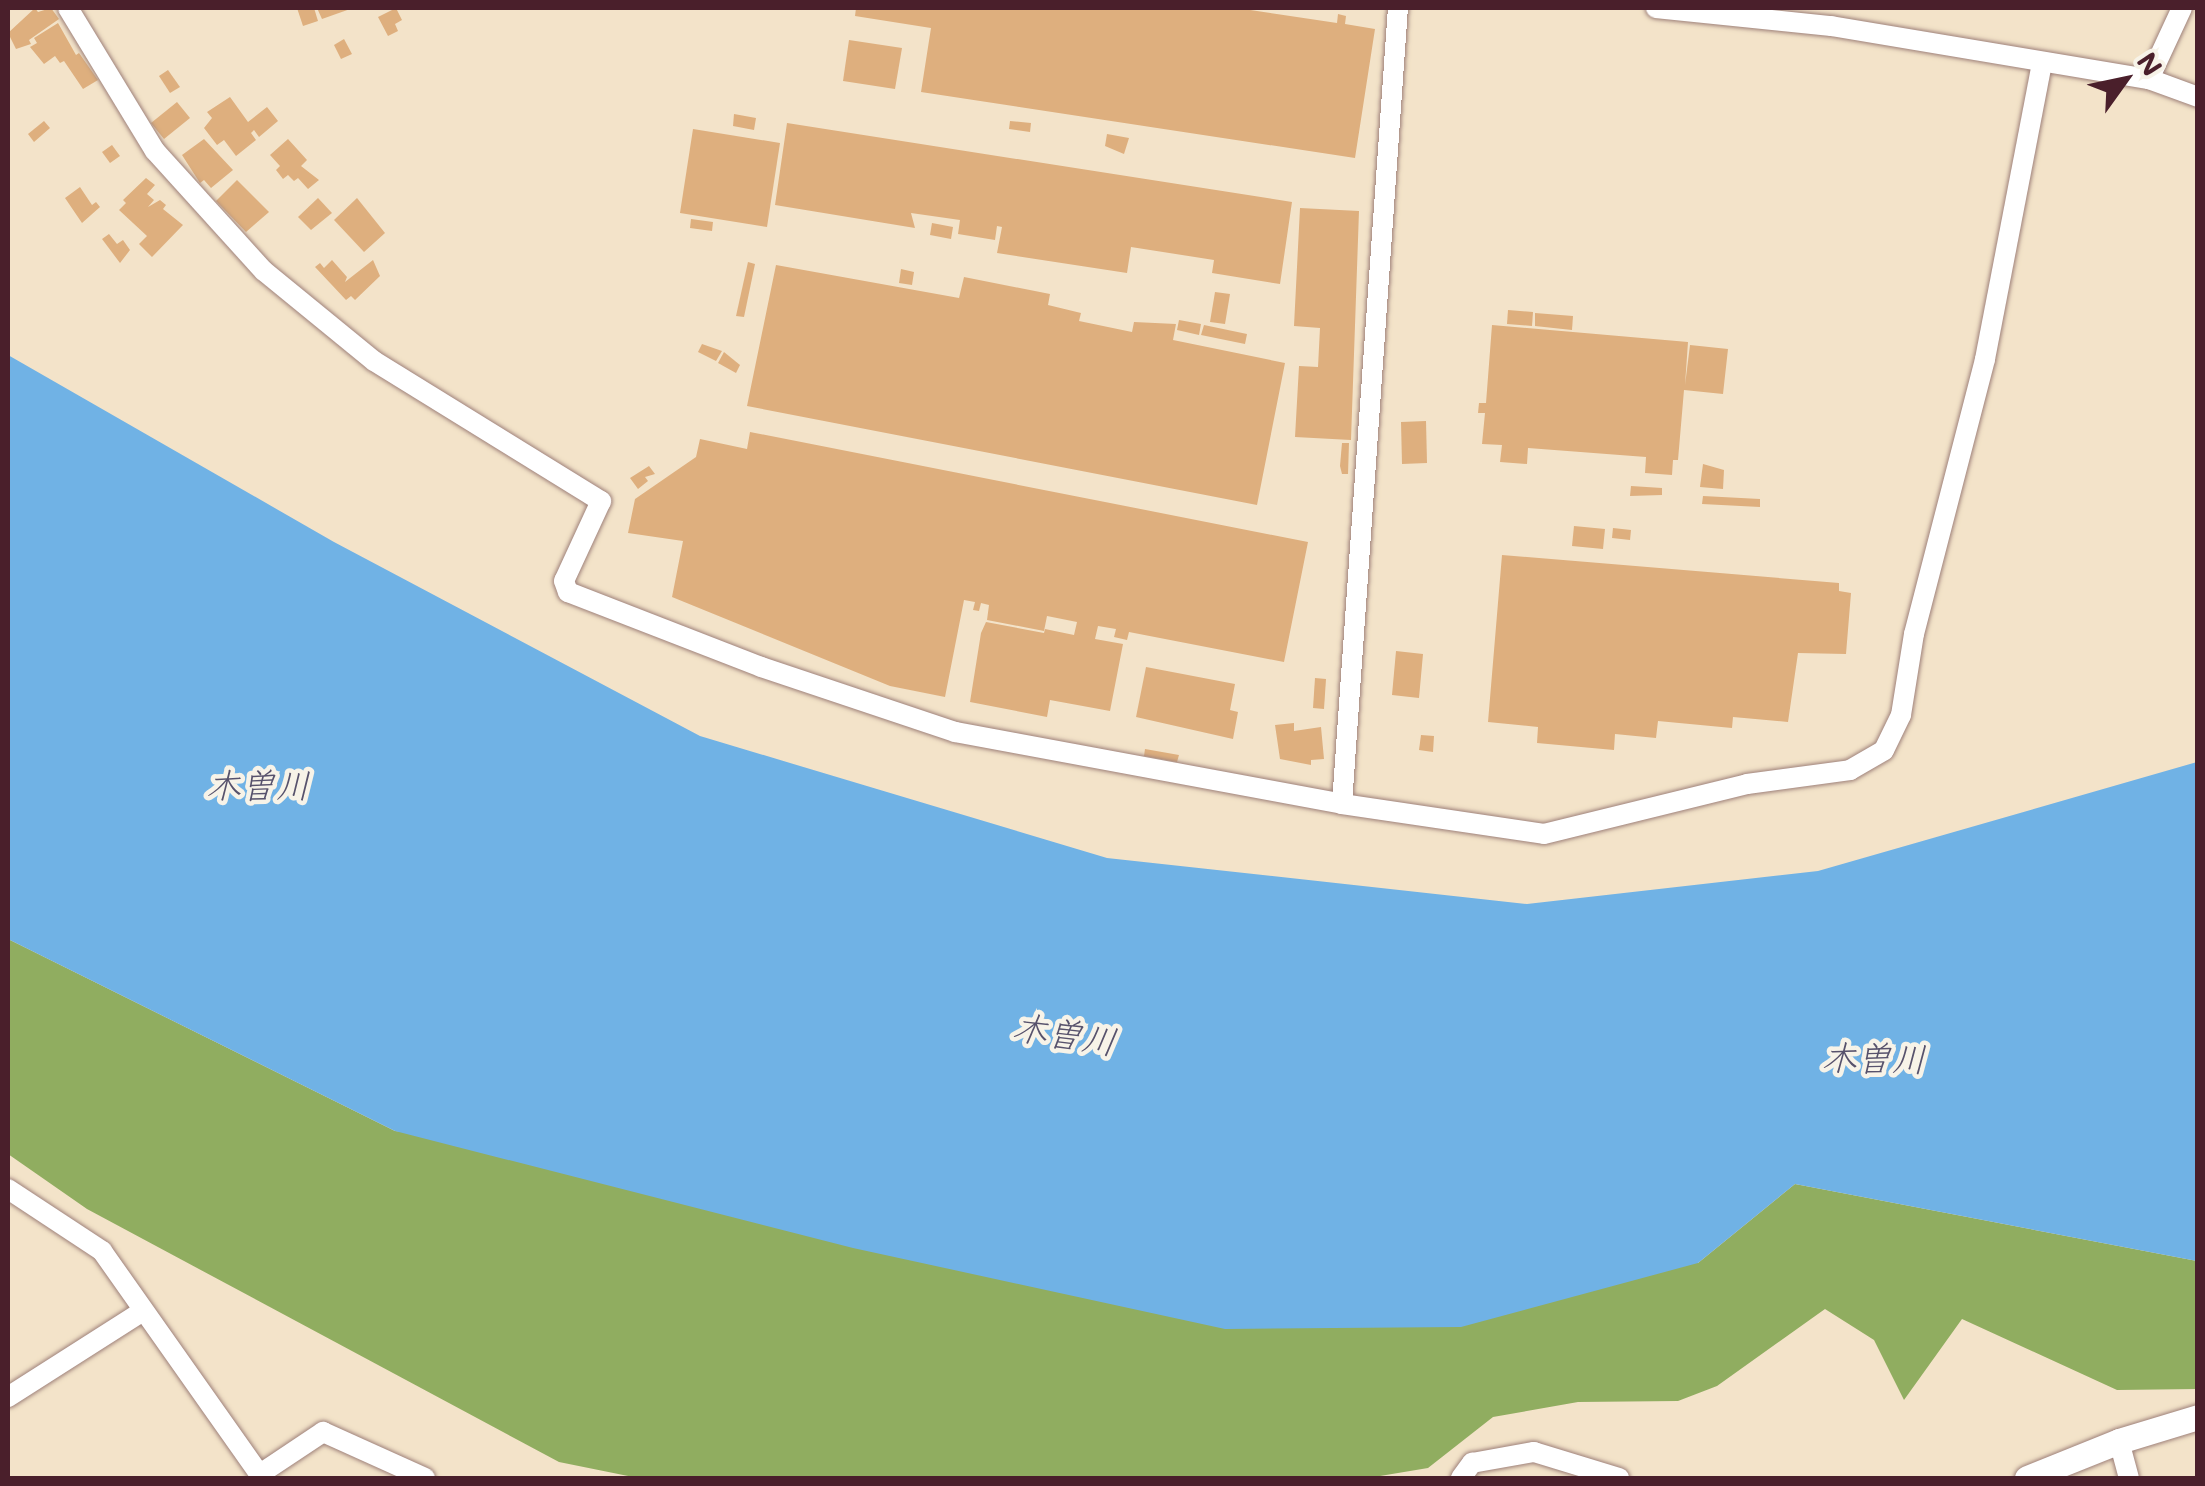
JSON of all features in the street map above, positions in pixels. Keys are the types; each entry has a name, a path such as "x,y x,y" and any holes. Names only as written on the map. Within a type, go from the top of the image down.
{"main road":[{"path":"2027,1478 2119,1441 2198,1417"}],"street":[{"path":"68,8 155,151 264,271 374,361 601,501 564,582 568,592 760,667 955,732 1342,804 1544,834 1747,784 1850,770 1884,750 1902,715 1914,634 1985,358 2042,62"},
{"path":"1342,804 1398,8"},
{"path":"1656,8 1833,17 2042,62 2148,79 2198,97"},
{"path":"2148,79 2182,8"},
{"path":"8,1188 102,1251 261,1476 323,1432 425,1478"},
{"path":"8,1397 144,1311"},
{"path":"2119,1441 2129,1478"},
{"path":"1461,1478 1472,1462 1534,1452 1619,1478"}],"green space":[{"path":"8,939 395,1131 1698,1263 1795,1184 2197,1261 2197,1389 2117,1390 1962,1319 1904,1400 1874,1340 1825,1309 1717,1386 1678,1401 1578,1402 1493,1417 1428,1468 1368,1478 638,1478 559,1462 87,1209 8,1154"}],"water":[{"name":"木曽川","path":"8,355 334,542 700,736 1107,858 1527,904 1818,871 2197,762 2197,1261 1795,1184 1698,1263 1461,1327 1225,1329 853,1248 395,1131 8,939"}],"building":[{"path":"35,8 38,12 51,8 59,19 29,40 31,44 16,49 8,33"},
{"path":"297,8 314,8 318,21 303,26"},
{"path":"317,8 353,8 322,19"},
{"path":"396,8 402,20 395,24 398,31 388,36 378,17"},
{"path":"856,8 1237,8 1337,23 1338,14 1346,16 1345,24 1375,29 1355,158 921,92 931,28 855,16"},
{"path":"58,23 76,55 79,53 98,80 83,89 64,61 60,63 55,56 44,64 30,47 37,43 34,38"},
{"path":"344,39 352,54 341,59 334,45"},
{"path":"849,40 902,48 895,89 843,81"},
{"path":"168,70 180,87 170,93 159,76"},
{"path":"230,97 248,122 267,107 278,121 259,137 254,130 251,133 256,140 236,156 224,140 217,145 204,128 212,118 207,112"},
{"path":"177,102 190,118 164,139 151,123"},
{"path":"734,114 756,118 754,130 733,126"},
{"path":"44,121 50,128 34,142 28,134"},
{"path":"1010,121 1031,123 1030,132 1009,129"},
{"path":"787,123 1292,202 1280,284 1212,273 1214,260 1131,247 1127,273 997,253 1002,227 997,226 995,240 958,234 960,220 911,213 915,228 775,205"},
{"path":"693,129 780,143 767,227 680,213"},
{"path":"1107,134 1129,138 1124,154 1105,146"},
{"path":"204,139 233,170 211,188 204,180 200,183 182,155"},
{"path":"288,139 307,160 301,166 319,180 308,189 298,178 294,181 288,175 283,179 276,170 280,166 270,155"},
{"path":"112,145 120,156 110,163 102,152"},
{"path":"146,178 155,185 147,194 154,200 148,207 160,200 166,205 163,209 183,225 152,257 139,244 147,236 119,210 126,203 123,200"},
{"path":"237,180 269,212 246,232 216,201"},
{"path":"80,187 92,205 96,202 100,207 82,223 65,198"},
{"path":"318,198 332,213 311,230 298,217"},
{"path":"357,198 385,233 364,252 334,220"},
{"path":"1300,208 1359,211 1351,440 1295,437 1299,366 1318,367 1320,328 1294,326"},
{"path":"691,219 713,222 712,231 690,228"},
{"path":"932,223 953,227 951,239 930,235"},
{"path":"109,234 117,244 123,240 130,250 120,263 102,239"},
{"path":"332,260 347,277 345,282 373,260 380,276 355,300 351,296 346,300 315,267 320,263 324,268"},
{"path":"748,262 755,264 744,317 736,316"},
{"path":"776,265 959,298 964,277 1050,294 1048,305 1081,313 1079,321 1132,332 1134,322 1176,324 1173,340 1285,363 1257,505 747,406"},
{"path":"901,269 914,272 912,285 899,283"},
{"path":"1215,292 1230,294 1225,324 1210,322"},
{"path":"1508,310 1533,312 1532,326 1507,324"},
{"path":"1535,313 1573,316 1572,330 1535,326"},
{"path":"1179,320 1201,324 1199,335 1177,330"},
{"path":"1204,325 1247,334 1245,344 1201,335"},
{"path":"1492,325 1688,342 1685,385 1690,345 1728,349 1723,394 1684,390 1678,460 1673,460 1672,475 1645,473 1646,457 1528,448 1527,464 1500,462 1502,445 1482,444 1485,413 1478,413 1479,403 1486,403"},
{"path":"702,344 722,351 716,361 698,352"},
{"path":"724,352 740,365 736,373 718,363"},
{"path":"1426,421 1427,463 1402,464 1401,422"},
{"path":"750,432 1308,542 1284,662 1129,632 1127,640 1114,637 1116,629 1098,626 1095,639 1123,644 1110,711 1050,700 1047,717 970,702 981,633 986,622 1044,633 1045,629 1074,635 1077,622 1047,616 1044,631 987,620 989,605 981,603 979,611 973,610 975,602 964,600 945,697 890,686 672,597 683,541 628,533 635,499 696,457 700,439 747,449"},
{"path":"1342,443 1349,443 1348,474 1342,474 1340,466"},
{"path":"1703,464 1724,470 1723,489 1700,487"},
{"path":"649,466 655,474 645,477 648,481 638,489 630,478"},
{"path":"1631,486 1662,488 1662,495 1630,496"},
{"path":"1703,496 1760,499 1760,507 1702,504"},
{"path":"1574,526 1605,529 1603,549 1572,546"},
{"path":"1613,528 1631,530 1630,540 1612,538"},
{"path":"1502,555 1839,583 1839,591 1851,593 1846,654 1798,653 1788,722 1733,717 1732,728 1658,721 1656,738 1615,734 1614,750 1537,743 1538,727 1488,722"},
{"path":"1396,651 1423,654 1419,698 1392,695"},
{"path":"1146,667 1235,684 1230,710 1238,712 1233,739 1136,717"},
{"path":"1315,678 1326,679 1324,709 1313,708"},
{"path":"1294,723 1294,731 1321,727 1324,759 1311,760 1311,765 1280,759 1275,725"},
{"path":"1421,735 1434,736 1433,752 1419,750"},
{"path":"1145,749 1179,755 1177,762 1144,756"}]}
